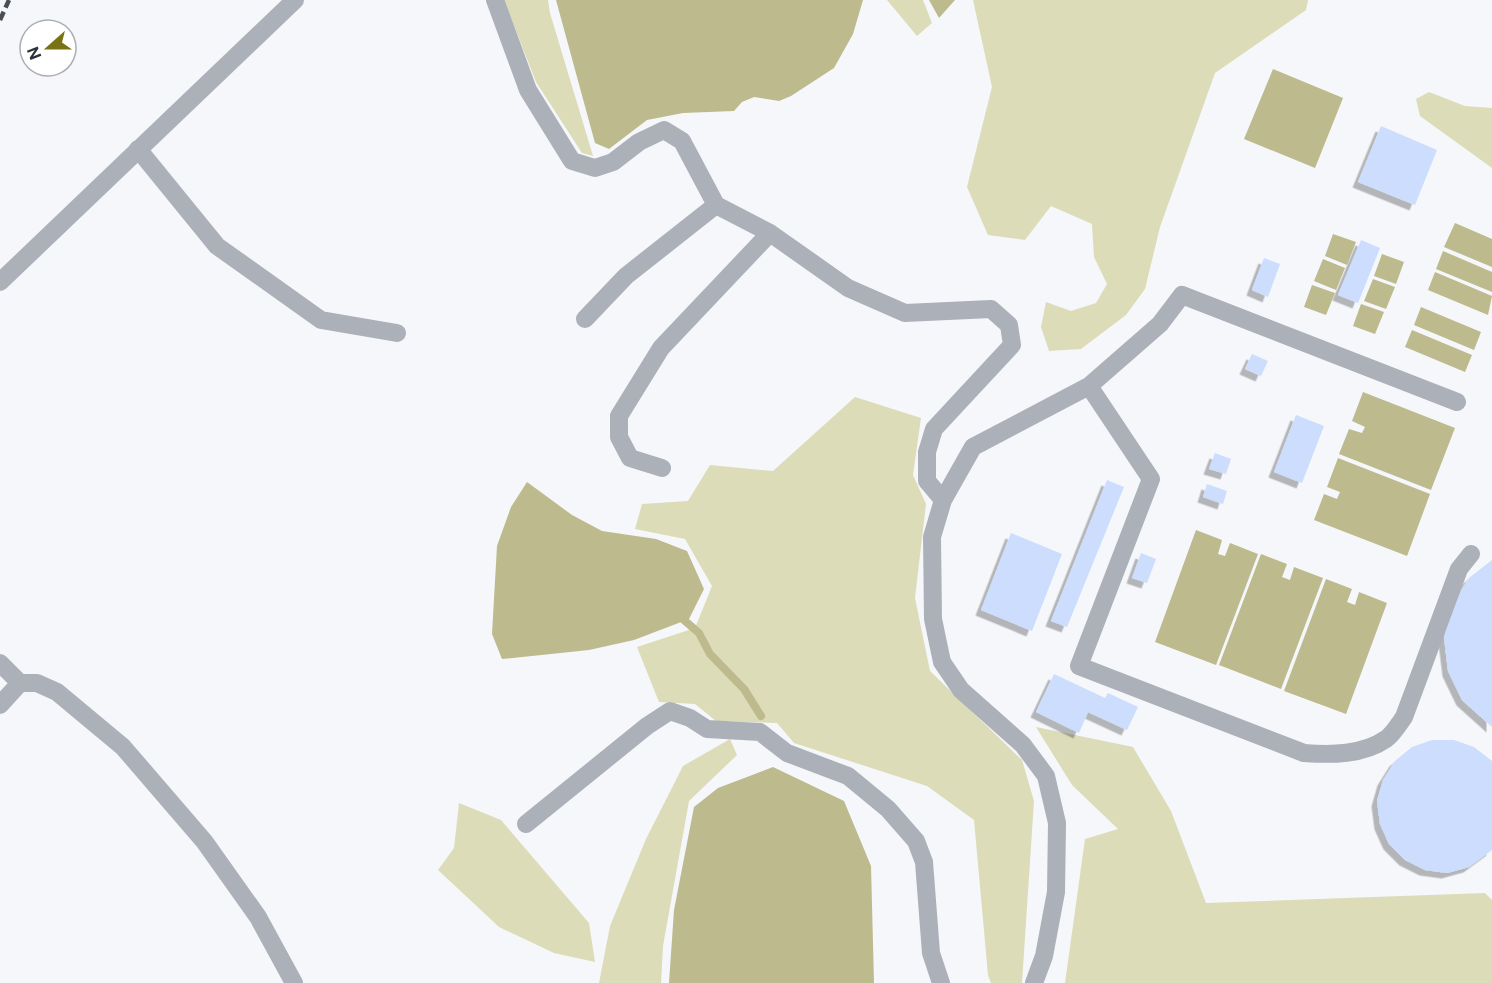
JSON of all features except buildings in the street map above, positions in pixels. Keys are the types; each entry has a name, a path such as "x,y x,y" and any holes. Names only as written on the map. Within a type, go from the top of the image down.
{"street":[{"path":"0,282 295,0"},
{"path":"495,0 528,90 572,161 595,168 613,162 639,142 664,130 682,141 716,205 770,233 848,288 906,313 991,309 1009,325 1012,345 934,429 927,452 927,481 943,500"},
{"path":"138,149 217,246 321,320 397,333"},
{"path":"585,319 626,276 716,205"},
{"path":"662,468 630,458 619,437 619,416 661,348 770,233"},
{"path":"1034,983 1044,956 1056,892 1056,823 1046,776 1023,746 961,690 942,662 933,619 932,537 943,500 973,447 1089,386 1160,324 1182,295 1457,402"},
{"path":"1089,386 1151,479 1079,666 1304,753 1332,755 1372,747 1388,738 1404,717 1459,569 1471,554"},
{"path":"0,663 20,683 37,683 57,692 123,747 204,841 258,917 294,983"},
{"path":"0,705 20,683"},
{"path":"526,824 647,726 670,711 690,718 707,729 760,732 787,753 848,776 888,809 916,842 924,862 931,953 941,983"}],"green space":[{"path":"504,0 548,0 593,156 582,153 536,82"},
{"path":"887,0 923,0 932,23 917,36"},
{"path":"973,0 1308,0 1306,10 1215,73 1160,227 1145,289 1126,315 1081,349 1049,351 1041,327 1046,302 1071,311 1096,303 1107,284 1094,257 1092,224 1051,206 1025,240 988,235 967,187 992,87"},
{"path":"1429,92 1465,106 1492,108 1492,168 1420,116 1416,99"},
{"path":"855,397 921,418 913,475 926,504 915,598 930,671 1022,760 1034,801 1022,983 991,983 988,975 974,820 927,786 794,743 777,723 716,721 695,704 659,702 637,647 695,628 712,586 685,539 635,529 642,504 688,501 710,465 773,471"},
{"path":"1036,727 1133,747 1171,811 1206,903 1485,893 1492,900 1492,983 1065,983 1085,839 1118,829 1072,785"},
{"path":"730,739 737,755 689,801 663,946 661,983 599,983 610,926 646,839 683,766"},
{"path":"459,803 501,820 589,923 595,962 554,953 499,927 438,870 454,848"}],"shaded area":[{"path":"556,0 863,0 853,34 834,68 791,96 779,101 754,97 742,102 734,111 683,113 647,120 609,149 595,143"},
{"path":"929,0 955,0 939,18"},
{"path":"1273,69 1343,98 1315,168 1244,139"},
{"path":"1455,223 1492,239 1492,267 1444,247"},
{"path":"1333,234 1356,242 1347,265 1325,256"},
{"path":"1443,251 1492,272 1492,292 1436,269"},
{"path":"1382,254 1404,262 1396,284 1374,276"},
{"path":"1323,259 1345,268 1336,290 1314,281"},
{"path":"1435,272 1492,296 1488,315 1428,290"},
{"path":"1373,279 1395,287 1386,309 1364,301"},
{"path":"1312,285 1335,293 1326,315 1304,307"},
{"path":"1361,304 1384,312 1375,334 1353,326"},
{"path":"1421,307 1481,332 1474,350 1414,325"},
{"path":"1412,330 1472,355 1465,372 1405,347"},
{"path":"1363,392 1455,428 1431,490 1339,454 1349,429 1362,433 1365,427 1352,421"},
{"path":"1338,458 1430,494 1407,556 1314,520 1324,494 1337,499 1340,492 1327,487"},
{"path":"527,482 572,515 602,531 656,539 687,551 704,589 689,619 634,640 589,650 502,659 492,634 497,546 511,507"},
{"path":"1196,530 1222,540 1218,554 1225,556 1230,543 1258,554 1216,665 1155,642"},
{"path":"1261,554 1287,564 1282,577 1290,580 1294,567 1323,578 1281,689 1219,665"},
{"path":"1326,579 1352,589 1347,602 1355,605 1359,592 1387,603 1346,714 1284,691"},
{"path":"773,767 844,801 871,866 874,983 669,983 674,910 694,807 718,788"}],"waterway":[{"path":"677,614 699,633 710,654 744,689 761,716"}],"railway":[{"path":"0,20 9,0"}]}
